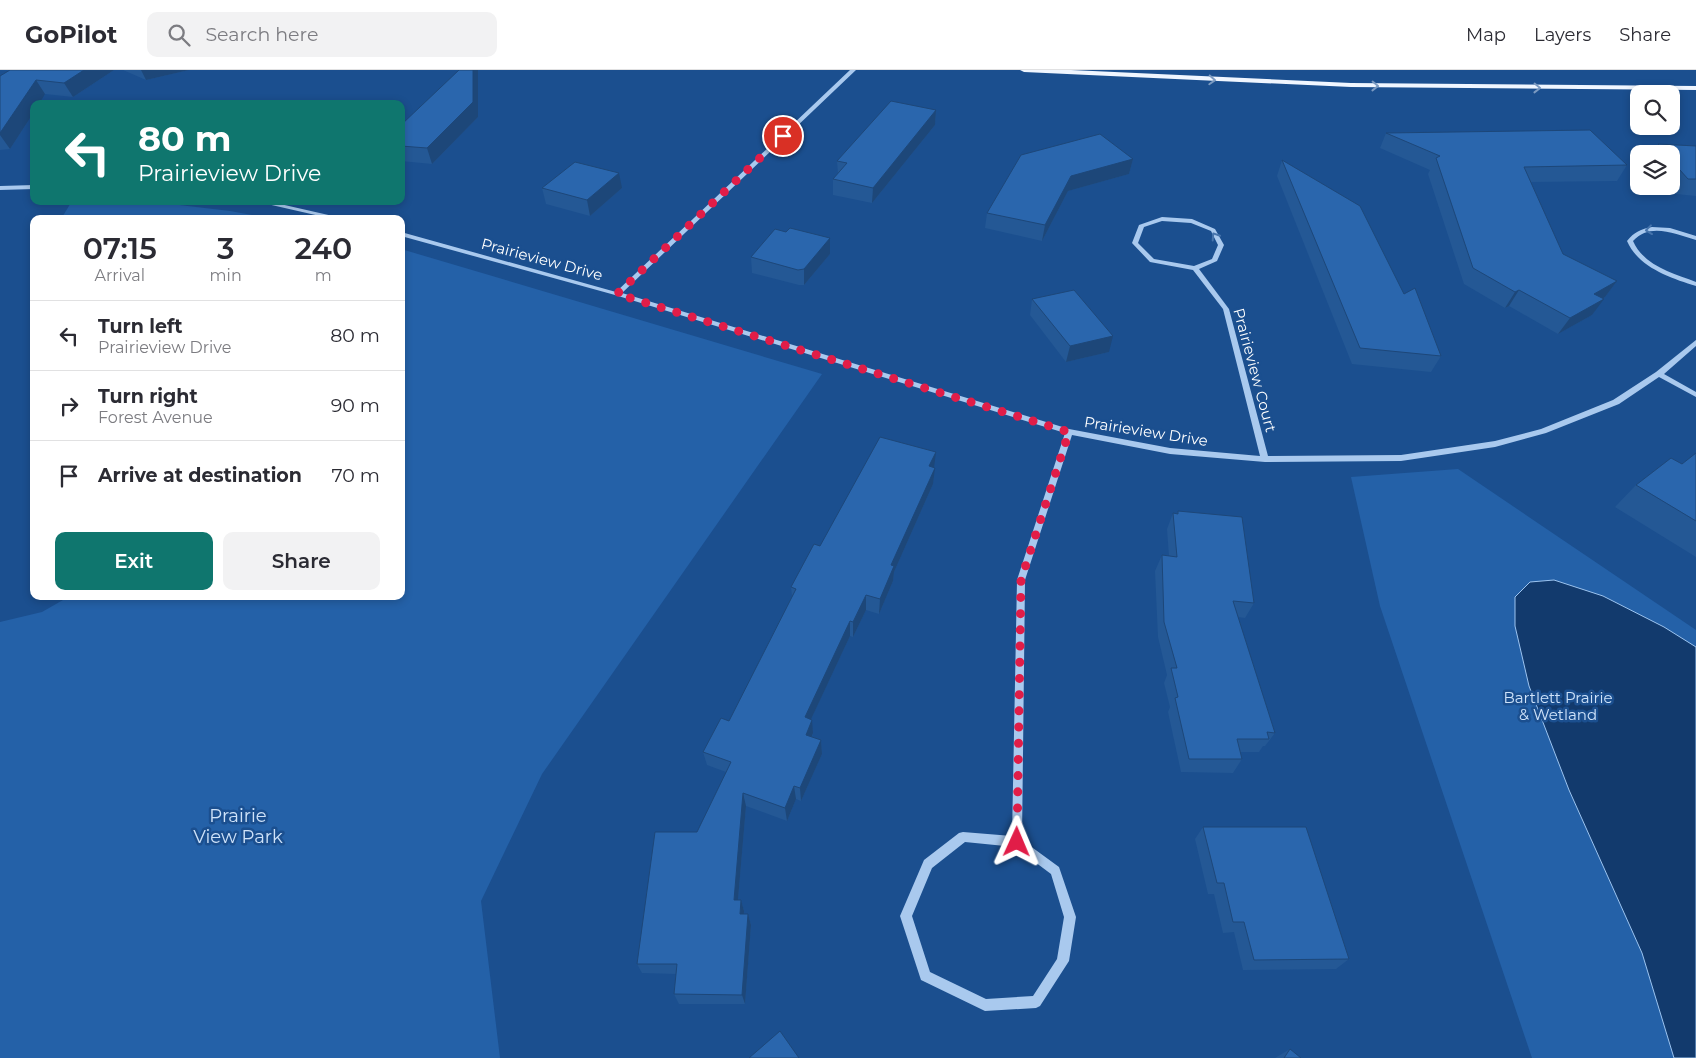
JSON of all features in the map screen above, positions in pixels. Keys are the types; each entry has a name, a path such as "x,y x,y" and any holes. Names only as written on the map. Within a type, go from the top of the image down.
{"main road":[{"path":"1024,70 1342,85 1696,88"}],"street":[{"path":"617,294 853,70"},
{"path":"0,188 30,187"},
{"path":"278,205 325,215"},
{"path":"1162,219 1192,221 1213,230 1221,245 1215,260 1195,268 1152,261 1135,243 1141,226 1162,219"},
{"path":"1696,238 1661,229 1644,230 1634,234 1630,241 1635,254 1696,284"},
{"name":"Prairieview Drive","path":"405,235 617,294 1069,432 1170,451 1265,459 1401,458 1494,444 1543,431 1616,402 1660,374 1696,342"},
{"name":"Prairieview Court","path":"1195,268 1226,309 1265,459"},
{"path":"1660,374 1696,395"},
{"path":"1017,842 1021,580 1069,432"},
{"path":"963,837 1017,842 1055,871 1070,917 1064,961 1036,1002 985,1005 925,976 906,916 928,864 963,837"}],"green space":[{"path":"70,205 179,205 252,215 63,215"},
{"name":"Prairie View Park","path":"405,250 822,374 542,774 481,901 500,1058 0,1058 0,622 42,612 63,600 405,600"},
{"name":"Bartlett Prairie & Wetland","path":"1458,469 1696,630 1696,1058 1532,1058 1380,606 1351,477"}],"shaded area":[{"path":"1554,580 1603,596 1664,627 1696,647 1696,1058 1674,1058 1642,953 1569,790 1529,686 1515,626 1515,597 1530,582"}],"building":[{"path":"10,70 84,70 64,83 36,80 0,133 0,76"},
{"path":"459,70 473,70 473,102 427,148 405,146 405,121"},
{"path":"891,101 936,110 873,188 833,179 847,163 837,161"},
{"path":"1590,130 1627,165 1524,167 1563,254 1617,281 1594,294 1604,299 1570,318 1519,290 1515,292 1473,268 1436,158 1440,156 1386,133"},
{"path":"1100,134 1133,159 1071,176 1045,225 987,213 1021,155"},
{"path":"1680,145 1696,146 1696,179 1688,179 1680,170"},
{"path":"1282,160 1360,206 1404,294 1415,288 1441,356 1360,348"},
{"path":"575,162 619,173 587,200 542,188"},
{"path":"790,228 830,238 804,269 798,270 751,257 775,229 786,232"},
{"path":"1074,290 1113,336 1070,346 1032,299"},
{"path":"880,437 936,452 929,466 935,468 891,565 894,566 880,599 866,595 853,622 850,621 805,717 812,720 806,735 821,740 800,788 794,786 785,808 743,793 734,900 741,900 740,914 748,914 742,995 674,994 677,964 637,964 655,832 697,832 731,762 703,752 721,718 729,721 796,589 791,587 814,544 820,546"},
{"path":"1696,453 1696,521 1636,485 1671,458 1682,464"},
{"path":"1178,511 1242,517 1254,603 1233,601 1275,733 1267,732 1269,739 1237,739 1242,759 1189,759 1175,698 1178,697 1171,668 1177,668 1164,622 1162,555 1177,557 1173,513 1178,514"},
{"path":"1203,827 1306,827 1349,959 1254,960 1244,922 1233,922 1224,883 1217,883"},
{"path":"780,1031 799,1058 749,1058"},
{"path":"1290,1049 1301,1058 1284,1058"}],"route":[{"path":"783,136 617,294 1069,432 1021,580 1017,842"}]}
